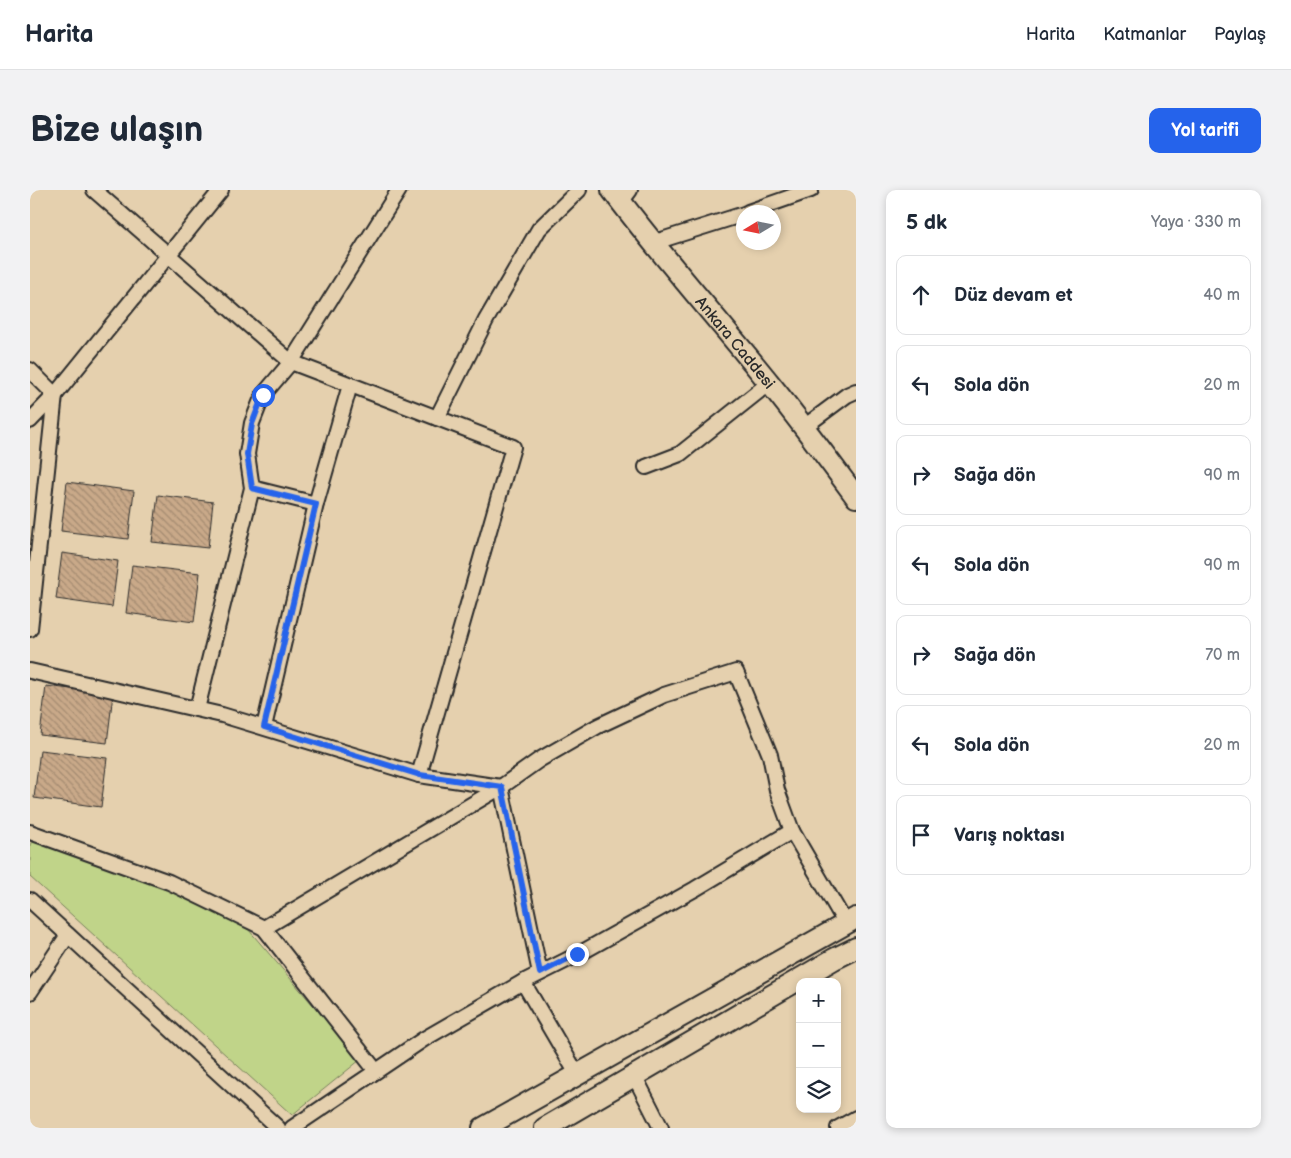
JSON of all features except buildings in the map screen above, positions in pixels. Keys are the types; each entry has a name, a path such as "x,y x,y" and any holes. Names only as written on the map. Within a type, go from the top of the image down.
{"street":[{"path":"94,190 291,362 512,446 420,775"},
{"path":"30,422 55,395 221,190"},
{"path":"197,709 252,488 247,454 252,424 263,395 291,362 399,190"},
{"path":"437,418 486,320 539,229 579,190"},
{"path":"768,205 811,190"},
{"name":"Ankara Caddesi","path":"621,194 652,243 769,383 856,497"},
{"path":"652,243 736,217"},
{"path":"30,370 55,395"},
{"path":"646,467 680,454 769,383"},
{"path":"264,727 316,504 350,384"},
{"path":"804,427 847,395 856,391"},
{"path":"30,629 55,395"},
{"path":"252,488 316,504"},
{"path":"30,671 197,709 264,727 420,775 502,787"},
{"path":"264,928 502,787 538,760 598,726 664,695 736,672 770,755 776,790 792,831 851,921 483,1128"},
{"path":"502,787 540,973"},
{"path":"292,1128 424,1039 540,973 687,894 792,831"},
{"path":"30,832 169,882 264,928 376,1071"},
{"path":"30,900 278,1128"},
{"path":"30,992 68,935"},
{"path":"545,1128 856,948"},
{"path":"524,982 578,1074"},
{"path":"634,1075 661,1128"},
{"path":"838,1128 856,1118"}],"green space":[{"path":"34,837 177,893 248,929 360,1060 292,1115 30,877 30,845"}],"route":[{"path":"263,395 252,424 247,454 252,488 316,504 264,727 420,775 502,787 540,973 577,954"}]}
